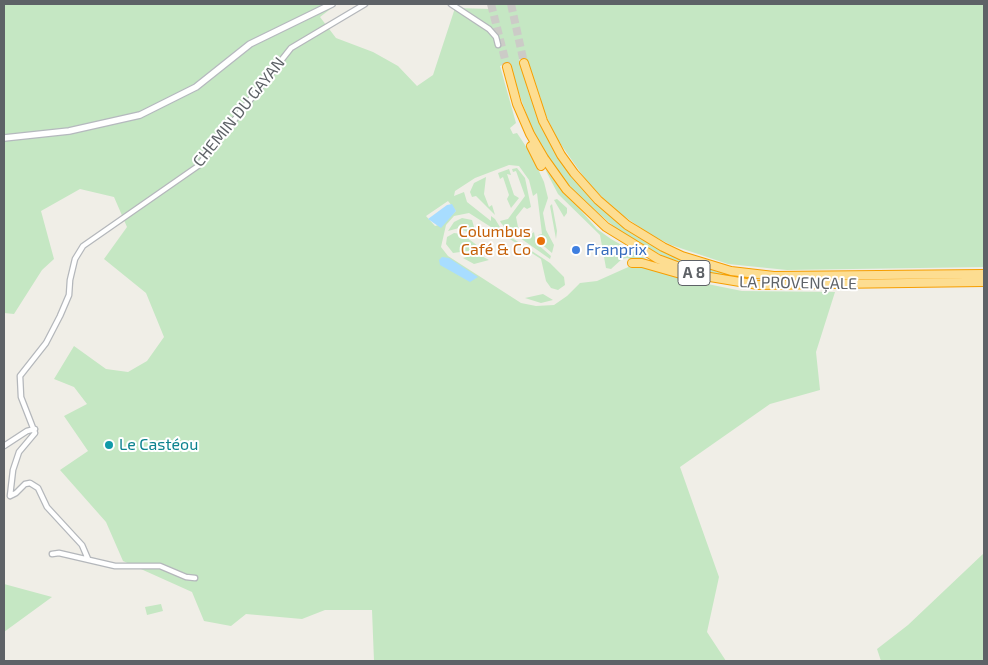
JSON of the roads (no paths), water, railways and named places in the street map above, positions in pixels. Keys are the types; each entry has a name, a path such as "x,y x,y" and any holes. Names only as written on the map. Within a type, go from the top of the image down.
{"highway":[{"name":"LA PROVENÇALE","path":"524,63 544,121 574,173 598,200 628,225 645,237 682,256 731,271 774,276 984,274"},
{"name":"LA PROVENÇALE","path":"506,67 517,104 530,134 554,174 580,204 610,230 644,252 674,266 720,279 758,285 984,282"},
{"path":"517,104 520,122 541,166"},
{"path":"632,263 720,284 758,285"}],"street":[{"path":"4,138 69,131 140,115 196,87 250,44 332,4"},
{"name":"CHEMIN DU GAYAN","path":"35,429 21,397 20,376 46,343 69,295 75,259 84,246 198,166 291,48 365,4"},
{"path":"451,4 489,29 496,37 498,45"},
{"path":"4,452 6,445 27,431 35,429 35,433 19,452 13,470 10,496 16,493 24,484 30,483 38,488 47,507 82,545 88,559"},
{"path":"52,554 59,553 81,560 88,559 115,566 160,566 186,577 195,578"}],"water":[{"path":"452,204 456,211 441,228 428,219 447,205"},
{"path":"442,257 449,258 478,277 470,282 440,265 439,260"}],"tunnel":[{"path":"491,4 507,67"},
{"path":"511,4 524,63"}],"place":[{"name":"Columbus Café & Co","path":"541,241"},
{"name":"Franprix","path":"576,250"},
{"name":"Le Castéou","path":"109,445"}]}
